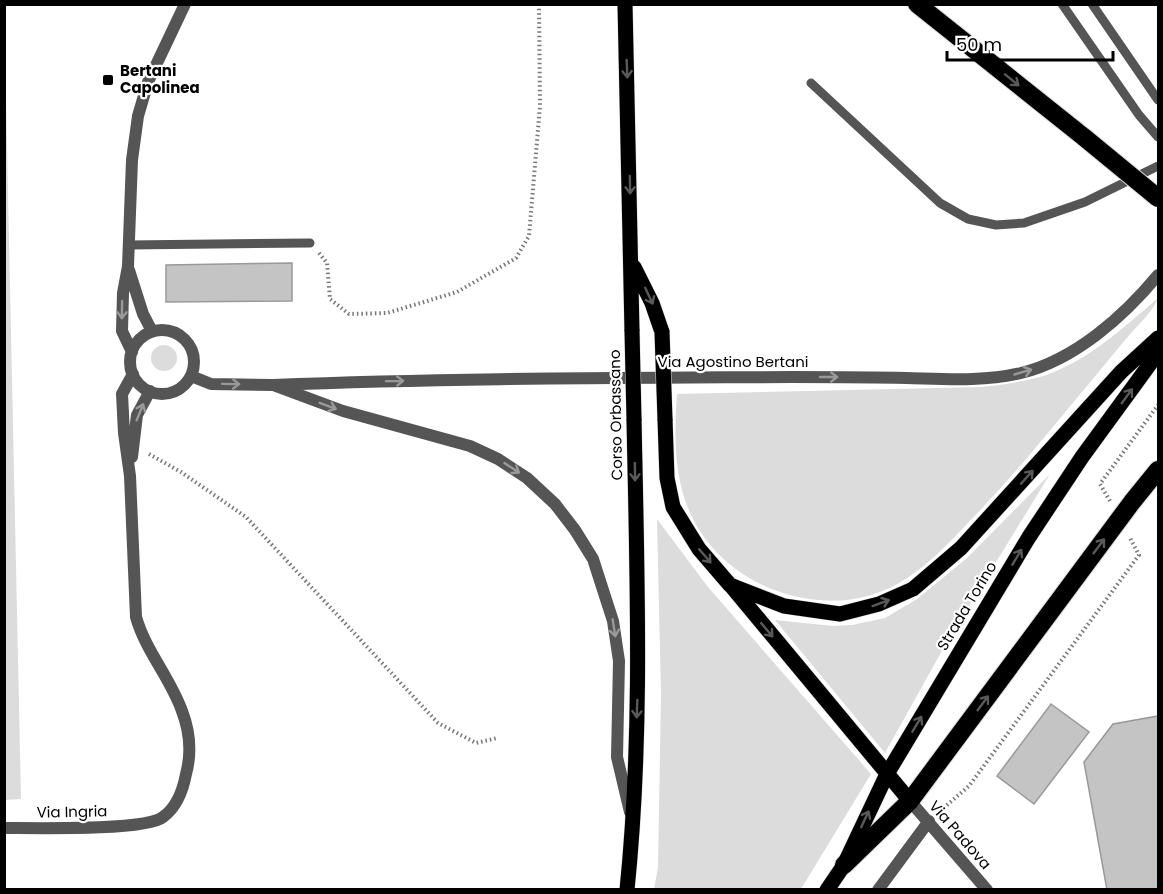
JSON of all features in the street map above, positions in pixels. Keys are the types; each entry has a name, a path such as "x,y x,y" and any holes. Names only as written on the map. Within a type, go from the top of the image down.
{"highway":[{"path":"917,4 1158,198"},
{"path":"844,865 910,801 1158,470"}],"main road":[{"name":"Corso Orbassano","path":"625,4 639,643 633,824 627,890"},
{"path":"632,261 652,303 662,332 668,478 674,507 699,549 910,801"},
{"path":"730,585 784,606 840,614 879,604 913,589 961,548 1120,372 1158,339"},
{"name":"Strada Torino","path":"827,890 844,865 887,774 1029,537 1082,457 1158,353"}],"street":[{"path":"132,352 122,331 123,293 128,266 132,160 138,116 148,82 185,4"},
{"path":"128,266 143,314 152,331"},
{"name":"Via Agostino Bertani","path":"273,385 582,378 854,377 983,380 1024,373 1061,357 1098,335 1140,297 1158,275"},
{"path":"168,330 179,334 189,343 194,355 194,367 190,376 184,385 176,390 166,393 150,391 142,386 133,374 132,352 139,339 152,331 168,330"},
{"path":"130,476 122,394 133,374"},
{"name":"Corso Orbassano","path":"190,376 211,384 273,385 343,411 470,446 498,459 527,478 555,504 575,530 592,559 613,621 619,662 617,757 633,824"},
{"path":"130,476 137,416 150,391"},
{"name":"Via Ingria","path":"4,828 139,825 163,818 180,796 189,762 188,729 182,710 141,635 136,617 130,476"},
{"name":"Via Padova","path":"910,801 987,890"},
{"path":"878,890 929,821"}],"lane":[{"path":"1062,4 1139,115 1158,137"},
{"path":"1092,4 1158,100"},
{"path":"811,83 940,203 968,219 996,225 1024,223 1085,202 1158,166"},
{"path":"129,245 310,243"}],"path":[{"path":"310,243 327,263 330,299 349,314 387,313 457,292 516,258 529,236 540,106 539,4"},
{"path":"1110,502 1100,483 1158,405"},
{"path":"133,445 181,472 246,517 438,723 476,743 497,738"},
{"path":"929,821 969,786 1139,555 1125,529"}],"shaded area":[{"path":"4,5 21,799 5,800 4,800"},
{"path":"1158,298 1146,317 981,509 931,559 907,578 886,589 864,597 842,600 796,597 773,590 733,567 714,549 689,510 677,466 677,394 981,387 1026,380 1057,371 1088,354"},
{"path":"164,345 173,349 177,358 173,367 164,371 155,367 151,358 155,349"},
{"path":"1050,474 943,649 885,753 775,620 833,626 852,625 885,618 917,599 967,558"},
{"path":"657,519 708,587 871,774 801,889 654,889 658,867 661,695"}],"building":[{"path":"292,263 292,301 166,302 166,265"},
{"path":"1051,704 1089,732 1034,804 997,776"},
{"path":"1158,716 1158,890 1107,890 1084,762 1113,724"}],"place":[{"name":"Bertani Capolinea","path":"108,80"}]}
